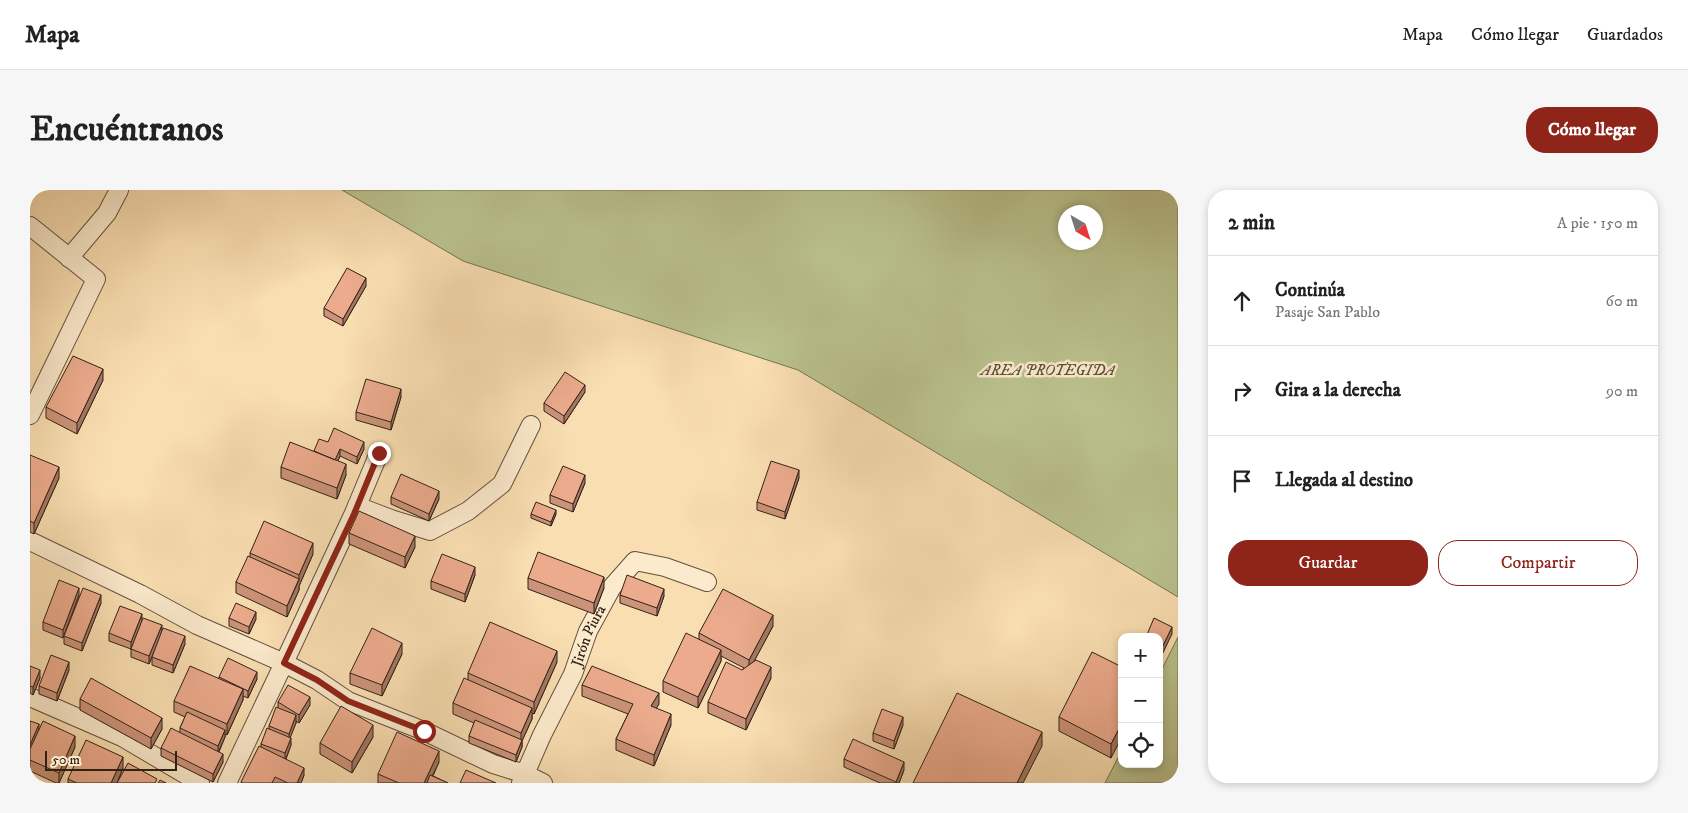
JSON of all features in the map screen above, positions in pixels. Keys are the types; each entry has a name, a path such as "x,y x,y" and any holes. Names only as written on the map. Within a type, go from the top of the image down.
{"street":[{"path":"69,258 108,213 119,190"},
{"path":"30,226 96,279 30,415"},
{"path":"357,506 430,531 468,511 502,484 531,425"},
{"path":"227,783 357,506 379,453"},
{"path":"30,541 140,594 281,670 317,680 348,701 424,731 523,778 543,783"},
{"name":"Jirón Piura","path":"523,778 542,735 573,674 588,632 612,587 636,561 665,567 707,582"},
{"path":"30,697 122,737 200,783"}],"green space":[{"name":"AREA PROTEGIDA","path":"342,190 1178,190 1178,597 798,370 463,261"},
{"path":"1178,637 1178,783 1105,783 1118,758 1118,768 1163,768 1163,667"}],"building":[{"path":"347,268 366,278 343,319 324,308"},
{"path":"73,356 103,369 77,423 46,407"},
{"path":"565,372 585,385 564,416 544,403"},
{"path":"366,379 401,389 391,422 356,412"},
{"path":"334,428 364,442 357,457 340,449 335,460 314,451 319,439 328,442"},
{"path":"290,442 346,464 337,488 281,467"},
{"path":"30,455 59,467 34,523 30,521"},
{"path":"771,461 799,470 785,512 757,502"},
{"path":"563,466 585,475 573,504 550,495"},
{"path":"401,474 439,491 429,514 391,497"},
{"path":"536,502 556,510 551,522 531,514"},
{"path":"359,511 415,536 405,557 349,533"},
{"path":"264,521 313,543 299,575 250,553"},
{"path":"538,552 604,577 594,603 528,578"},
{"path":"442,554 475,567 465,594 431,581"},
{"path":"248,556 299,579 287,606 236,582"},
{"path":"627,575 664,589 657,608 620,595"},
{"path":"59,580 79,588 63,630 43,622"},
{"path":"83,588 101,595 82,643 64,636"},
{"path":"723,589 773,615 749,660 699,633"},
{"path":"236,603 256,612 249,627 229,618"},
{"path":"120,606 142,614 131,642 109,633"},
{"path":"143,618 162,625 149,656 131,649"},
{"path":"1154,618 1172,627 1163,646 1163,633 1148,633"},
{"path":"490,622 557,651 534,702 468,673"},
{"path":"163,628 185,636 173,665 152,657"},
{"path":"372,628 402,643 382,685 350,673"},
{"path":"686,633 721,650 698,697 663,681"},
{"path":"1092,652 1118,665 1118,731 1111,744 1059,717"},
{"path":"51,655 69,662 57,693 39,686"},
{"path":"228,658 257,672 248,691 219,677"},
{"path":"756,660 771,667 746,719 708,702 726,662 742,670"},
{"path":"30,666 40,670 33,687 30,686"},
{"path":"190,666 243,689 227,724 174,701"},
{"path":"592,666 659,693 651,706 671,714 654,755 616,739 633,704 582,685"},
{"path":"91,678 162,718 151,738 80,699"},
{"path":"464,678 532,708 521,733 453,703"},
{"path":"288,685 310,697 299,715 278,702"},
{"path":"957,693 1042,732 1017,783 913,783"},
{"path":"341,706 373,725 352,762 320,743"},
{"path":"276,707 296,715 289,734 269,726"},
{"path":"882,709 903,717 894,741 873,733"},
{"path":"187,712 225,730 218,746 180,728"},
{"path":"475,720 522,740 516,755 469,736"},
{"path":"30,721 39,724 30,745"},
{"path":"43,721 75,736 59,773 30,760 30,749"},
{"path":"171,728 223,754 213,774 161,748"},
{"path":"267,728 291,738 285,753 261,744"},
{"path":"397,732 439,751 424,783 399,783 378,774"},
{"path":"853,739 904,762 896,782 844,759"},
{"path":"86,740 123,757 111,783 77,783 68,779"},
{"path":"259,746 304,768 297,783 288,783 275,777 272,783 241,782"},
{"path":"128,763 157,779 155,783 117,783"},
{"path":"466,770 496,783 460,783"},
{"path":"430,775 448,783 427,783"}],"route":[{"path":"379,453 338,550 284,663 317,680 348,701 424,731"}]}
